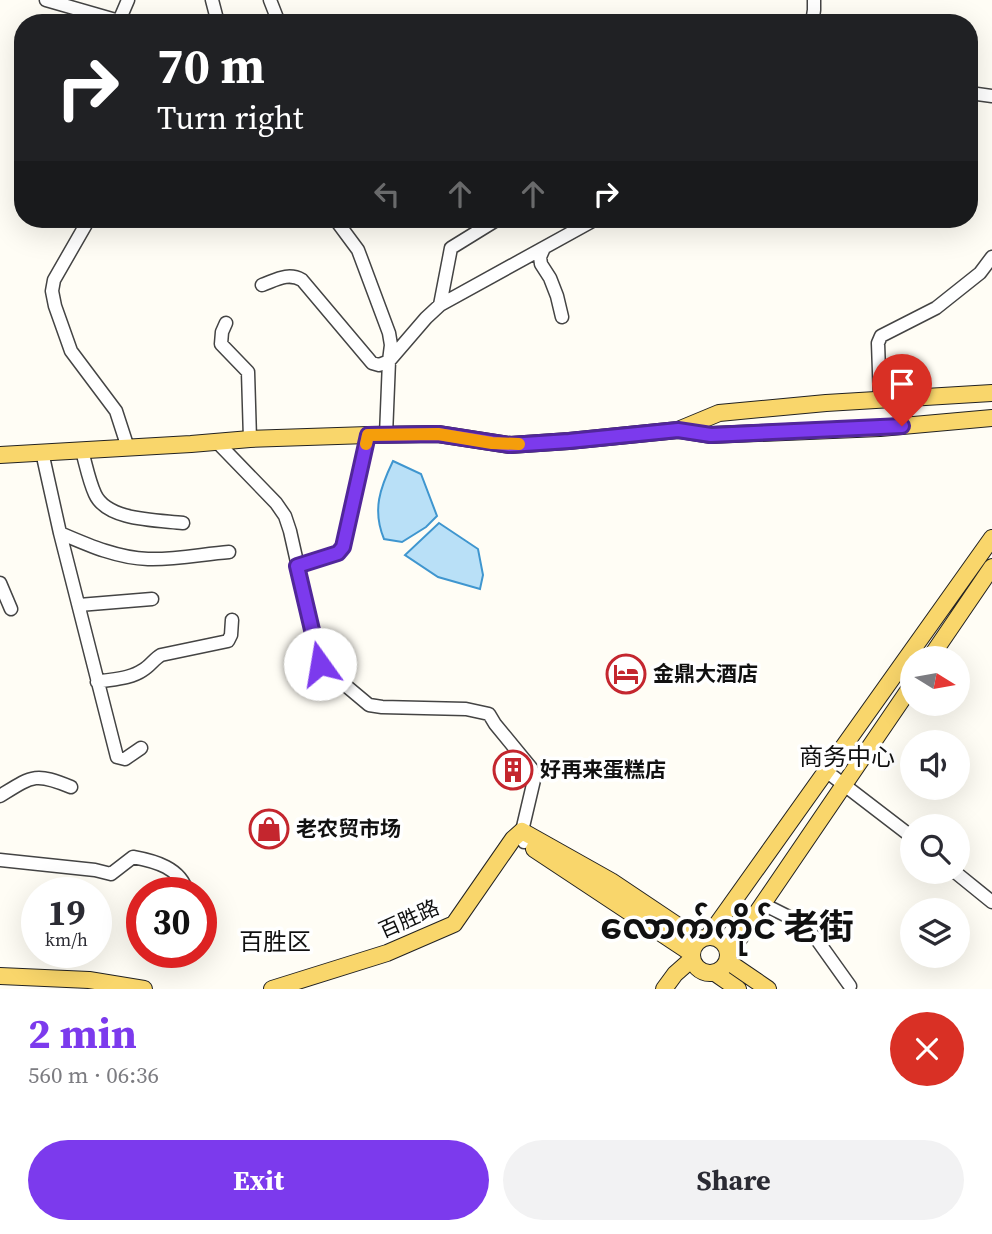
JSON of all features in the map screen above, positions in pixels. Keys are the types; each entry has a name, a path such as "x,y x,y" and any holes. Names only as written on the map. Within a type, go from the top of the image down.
{"main road":[{"path":"678,430 719,413 826,403 992,393"},
{"path":"0,455 250,439 368,435 438,434 510,445 678,430 711,435 880,428 992,418"},
{"path":"664,989 698,947 826,771 992,538"},
{"path":"938,646 992,567"},
{"path":"929,627 943,639"},
{"path":"700,989 713,974 725,967 763,904 900,703"},
{"path":"520,837 611,881 698,947"},
{"name":"百胜路","path":"272,989 387,953 454,924 520,837"},
{"path":"698,947 720,940 728,958 768,989"},
{"path":"698,947 698,970 713,974 738,989"},
{"path":"0,976 89,980 144,989"}],"street":[{"path":"46,0 94,14"},
{"path":"84,228 54,280 52,291 55,306 71,351 116,411 128,448"},
{"path":"342,228 358,250 389,333 391,345 388,361 386,435"},
{"path":"440,305 451,248 483,228"},
{"path":"262,285 285,276 293,275 302,279 372,363 379,365 388,361 440,305 579,228"},
{"path":"544,247 540,257 541,264 550,278 562,317"},
{"path":"880,400 878,343 881,336 936,308 981,273 992,257"},
{"path":"226,323 221,344 248,372 250,439"},
{"path":"297,566 338,553 343,547 368,435"},
{"path":"217,442 276,503 285,516 320,664 369,705 466,709 489,715 532,769 534,780 520,837"},
{"path":"82,451 96,497 105,507 127,517 183,523"},
{"path":"42,452 117,757 125,759 141,748"},
{"path":"60,533 94,547 148,559 229,552"},
{"path":"0,583 11,609"},
{"path":"79,605 152,599"},
{"path":"97,682 133,676 161,655 228,641 232,620"},
{"path":"826,771 900,828"},
{"path":"0,796 37,777 50,778 71,787"},
{"path":"0,860 111,874 133,857 161,864 180,877"},
{"path":"970,884 992,902"},
{"path":"763,904 787,916 814,937 850,986"}],"water":[{"path":"393,461 421,474 437,516 426,527 402,542 384,539 380,528 379,499"},
{"path":"439,523 478,549 483,575 480,589 438,577 405,555"}],"slow traffic":[{"path":"366,444 368,435 438,434 492,443 519,444"}],"place":[{"name":"金鼎大酒店","path":"626,674"},
{"name":"好再来蛋糕店","path":"513,770"},
{"name":"老农贸市场","path":"269,829"}],"district":[{"name":"商务中心","path":"847,757"},
{"name":"လောက်ကိုင် 老街","path":"727,927"},
{"name":"百胜区","path":"275,942"}],"route":[{"path":"320,664 297,566 338,553 343,547 368,435 438,434 510,445 678,430 711,435 902,426"}]}
